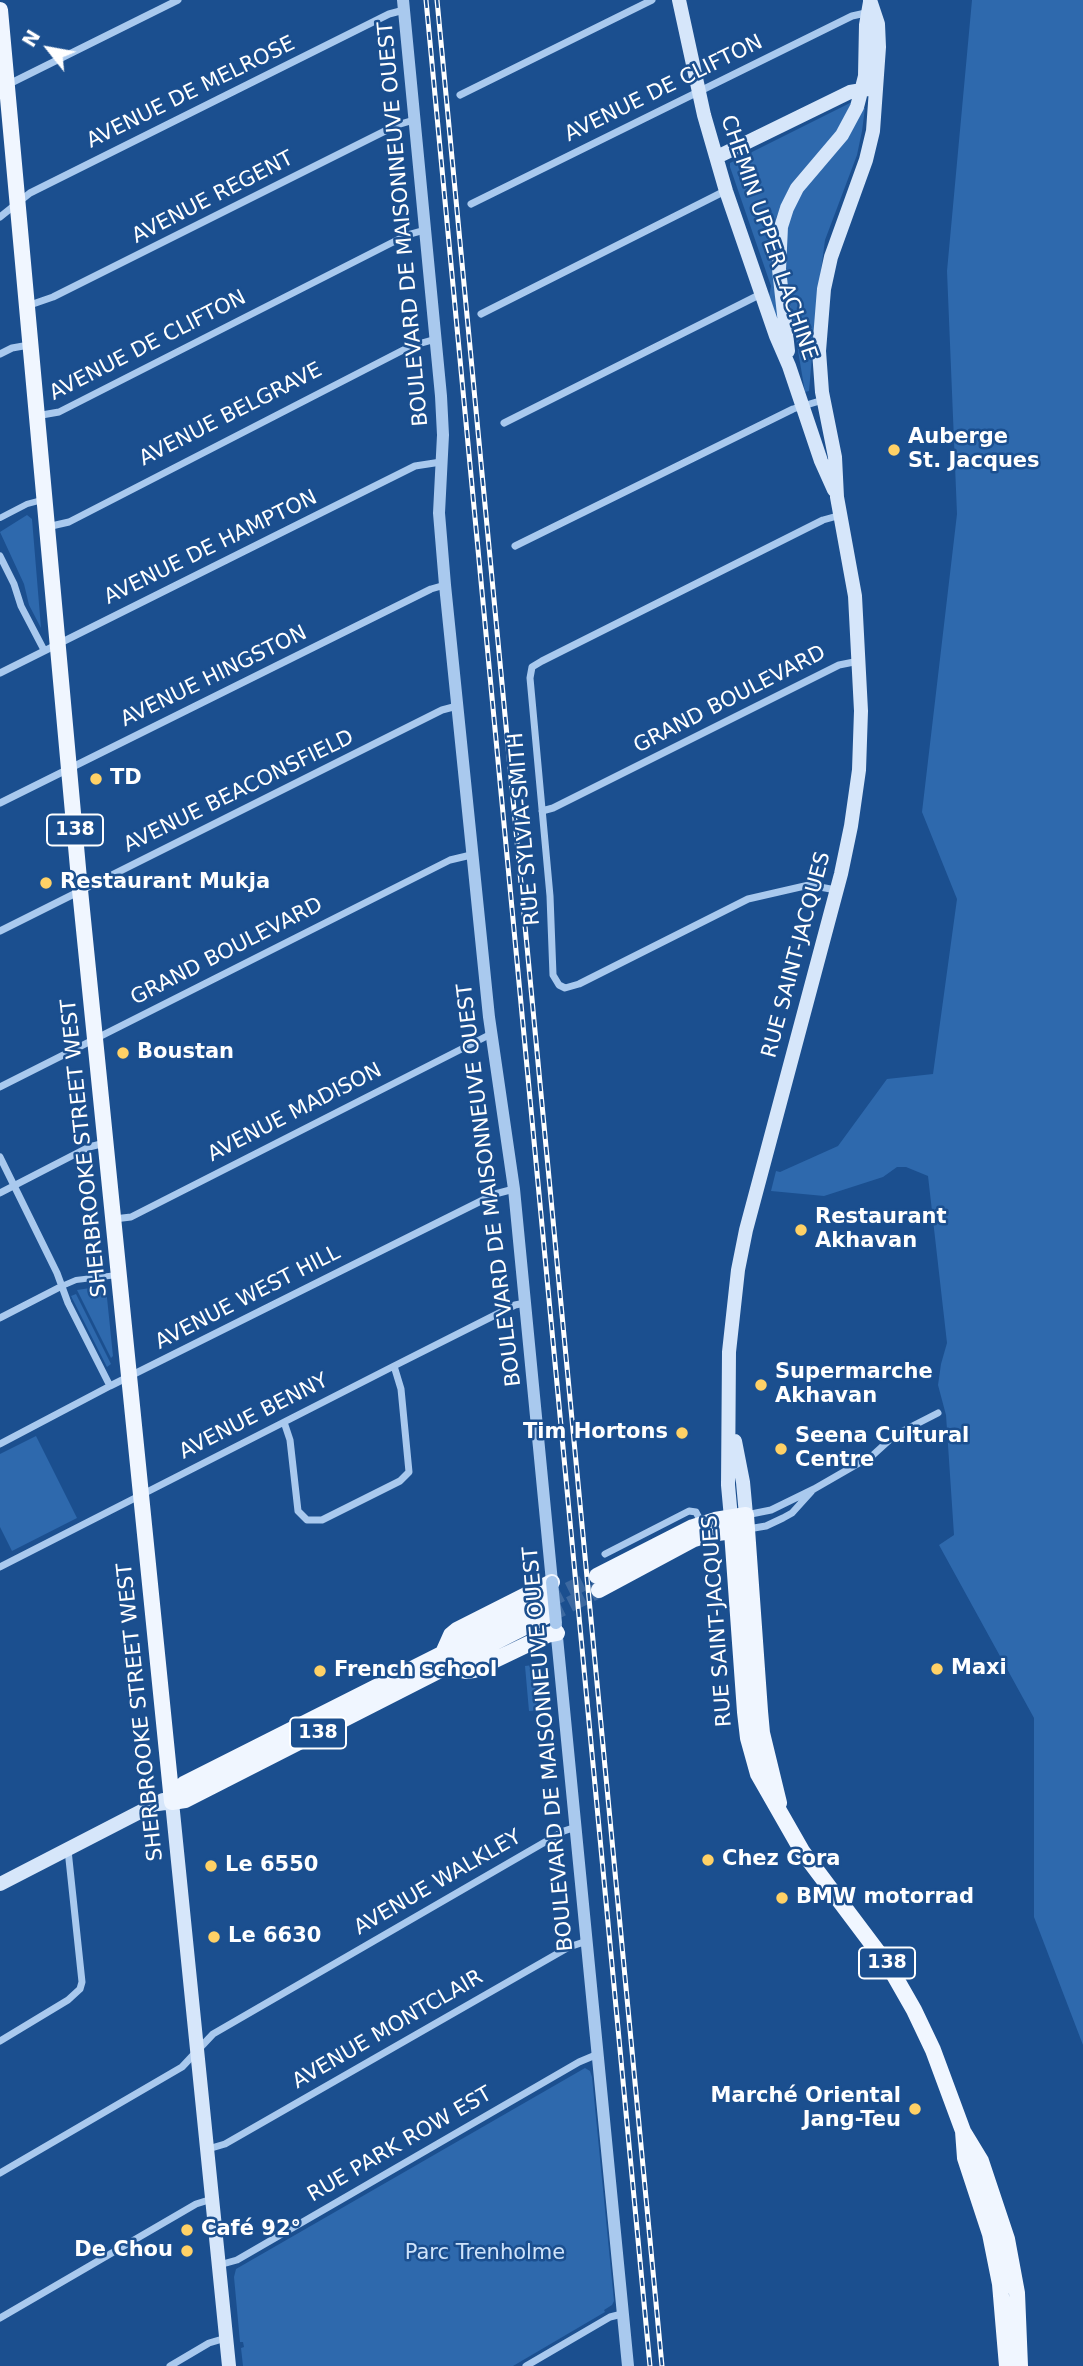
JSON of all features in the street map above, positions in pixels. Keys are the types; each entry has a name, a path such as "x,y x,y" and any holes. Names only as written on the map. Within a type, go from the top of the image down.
{"main road":[{"name":"CHEMIN UPPER LACHINE","path":"679,0 699,91 726,191 803,406"},
{"name":"RUE SAINT-JACQUES","path":"871,6 866,76 870,89 869,151 835,241 826,278 819,351 824,400 835,457 837,497 855,596 861,724 859,770 851,826 836,890 743,1244 731,1319 728,1485 739,1523 748,1738 761,1783 781,1812 802,1851 869,1938 900,1984 933,2049 962,2130 981,2161 1007,2239 1017,2293 1020,2366"},
{"name":"SHERBROOKE STREET WEST","path":"0,10 3,87 18,204 44,500 50,647 69,769 114,1219 167,1800 197,2051 226,2338"},
{"name":"RUE SAINT-JACQUES","path":"789,366 778,259 779,236 784,217 803,181 848,127 870,89"},
{"path":"717,156 849,92 870,89"},
{"name":"RUE SAINT-JACQUES","path":"803,406 821,461 837,497"},
{"path":"739,1523 687,1542 598,1583 702,1524 739,1523"},
{"path":"552,1582 457,1630 449,1638 447,1660 465,1671 474,1670 547,1635 552,1618"},
{"name":"138","path":"167,1800 185,1800 447,1660 552,1618"},
{"path":"0,1884 167,1800"},
{"name":"RUE SAINT-JACQUES","path":"962,2130 965,2158 982,2207 999,2276 1007,2366"},
{"path":"226,2338 229,2366"}],"street":[{"path":"3,87 178,0"},
{"path":"460,95 652,0"},
{"name":"BOULEVARD DE MAISONNEUVE OUEST","path":"403,5 443,426 439,513 445,585 491,1034 514,1189 552,1582 552,1618 577,1827 628,2366"},
{"name":"AVENUE DE MELROSE","path":"0,217 30,193 403,5"},
{"name":"AVENUE DE CLIFTON","path":"471,204 871,6"},
{"name":"AVENUE REGENT","path":"26,306 53,297 397,125 414,120"},
{"path":"481,314 726,191"},
{"name":"AVENUE DE CLIFTON","path":"36,416 54,414 407,236 425,230"},
{"path":"504,423 762,293"},
{"name":"AVENUE BELGRAVE","path":"46,527 69,522 411,346 436,339"},
{"path":"0,354 16,346 30,345"},
{"path":"515,546 803,406 824,400"},
{"name":"AVENUE DE HAMPTON","path":"0,673 415,466 440,462"},
{"path":"0,517 27,504 44,500"},
{"name":"RUE SYLVIA-SMITH","path":"836,890 807,885 748,900 579,984 569,988 561,987 553,975 550,896 530,678 532,667 823,520 841,515"},
{"path":"0,556 21,606 50,647"},
{"name":"AVENUE HINGSTON","path":"0,803 431,589 445,585"},
{"name":"GRAND BOULEVARD","path":"542,811 555,807 839,665 859,661"},
{"name":"AVENUE BEACONSFIELD","path":"0,931 442,710 457,706"},
{"name":"GRAND BOULEVARD","path":"0,1087 450,860 471,855"},
{"name":"AVENUE MADISON","path":"114,1219 131,1217 491,1034"},
{"path":"0,1194 89,1147 105,1143"},
{"path":"0,1157 110,1386"},
{"name":"AVENUE WEST HILL","path":"0,1444 110,1386 495,1194 514,1189"},
{"path":"0,1318 76,1280 118,1275"},
{"name":"AVENUE BENNY","path":"0,1567 394,1366 525,1303"},
{"path":"284,1422 290,1440 298,1511 307,1520 322,1520 400,1480 409,1472 401,1389 394,1366"},
{"path":"739,1523 814,1489 873,1455 895,1435 937,1413"},
{"path":"739,1523 766,1526 783,1518 814,1489"},
{"path":"605,1554 692,1511 697,1513 702,1524"},
{"name":"AVENUE WALKLEY","path":"0,2173 182,2067 216,2032 564,1831 577,1827"},
{"path":"0,2040 68,2000 80,1989 82,1982 68,1850"},
{"name":"AVENUE MONTCLAIR","path":"207,2149 225,2144 569,1947 587,1941"},
{"name":"RUE PARK ROW EST","path":"219,2265 237,2260 585,2059 598,2054"},
{"path":"0,2318 195,2204 212,2199"},
{"path":"526,2366 610,2317 622,2314"},
{"path":"170,2366 209,2343 226,2338"}],"green space":[{"path":"972,0 1083,0 1083,2045 1034,1917 1034,1718 939,1545 954,1535 946,1415 938,1385 947,1343 928,1176 906,1167 897,1167 883,1177 824,1196 771,1191 776,1171 780,1172 838,1146 887,1079 933,1074 957,899 922,812 957,514 947,271"},
{"path":"852,102 837,131 791,184 776,218 772,235 772,265 783,336 769,297 771,286 730,163"},
{"path":"863,108 857,155 825,240 809,391 805,392 783,252 791,213 803,189"},
{"path":"27,515 32,519 41,628 0,532"},
{"path":"104,1286 113,1356 111,1358 77,1290"},
{"path":"76,1294 111,1364 107,1367 71,1296"},
{"path":"36,1436 77,1518 12,1551 0,1527 0,1454"},
{"path":"541,1664 546,1710 529,1711 525,1666"},
{"name":"Parc Trenholme","path":"585,2068 590,2071 592,2077 614,2301 605,2312 513,2366 243,2366 241,2348 244,2347 243,2342 240,2342 234,2277 236,2269"}],"tunnel":[{"path":"547,1601 597,1576"},
{"path":"548,1615 599,1590"}],"railway":[{"path":"426,0 650,2366"},
{"path":"437,0 662,2366"}],"place":[{"name":"Auberge St. Jacques","path":"894,450"},
{"name":"TD","path":"96,779"},
{"name":"Restaurant Mukja","path":"46,883"},
{"name":"Boustan","path":"123,1053"},
{"name":"Restaurant Akhavan","path":"801,1230"},
{"name":"Supermarche Akhavan","path":"761,1385"},
{"name":"Tim Hortons","path":"682,1433"},
{"name":"Seena Cultural Centre","path":"781,1449"},
{"name":"Maxi","path":"937,1669"},
{"name":"French school","path":"320,1671"},
{"name":"Chez Cora","path":"708,1860"},
{"name":"Le 6550","path":"211,1866"},
{"name":"BMW motorrad","path":"782,1898"},
{"name":"Le 6630","path":"214,1937"},
{"name":"Marché Oriental Jang-Teu","path":"915,2109"},
{"name":"Café 92°","path":"187,2230"},
{"name":"De Chou","path":"187,2251"}]}
